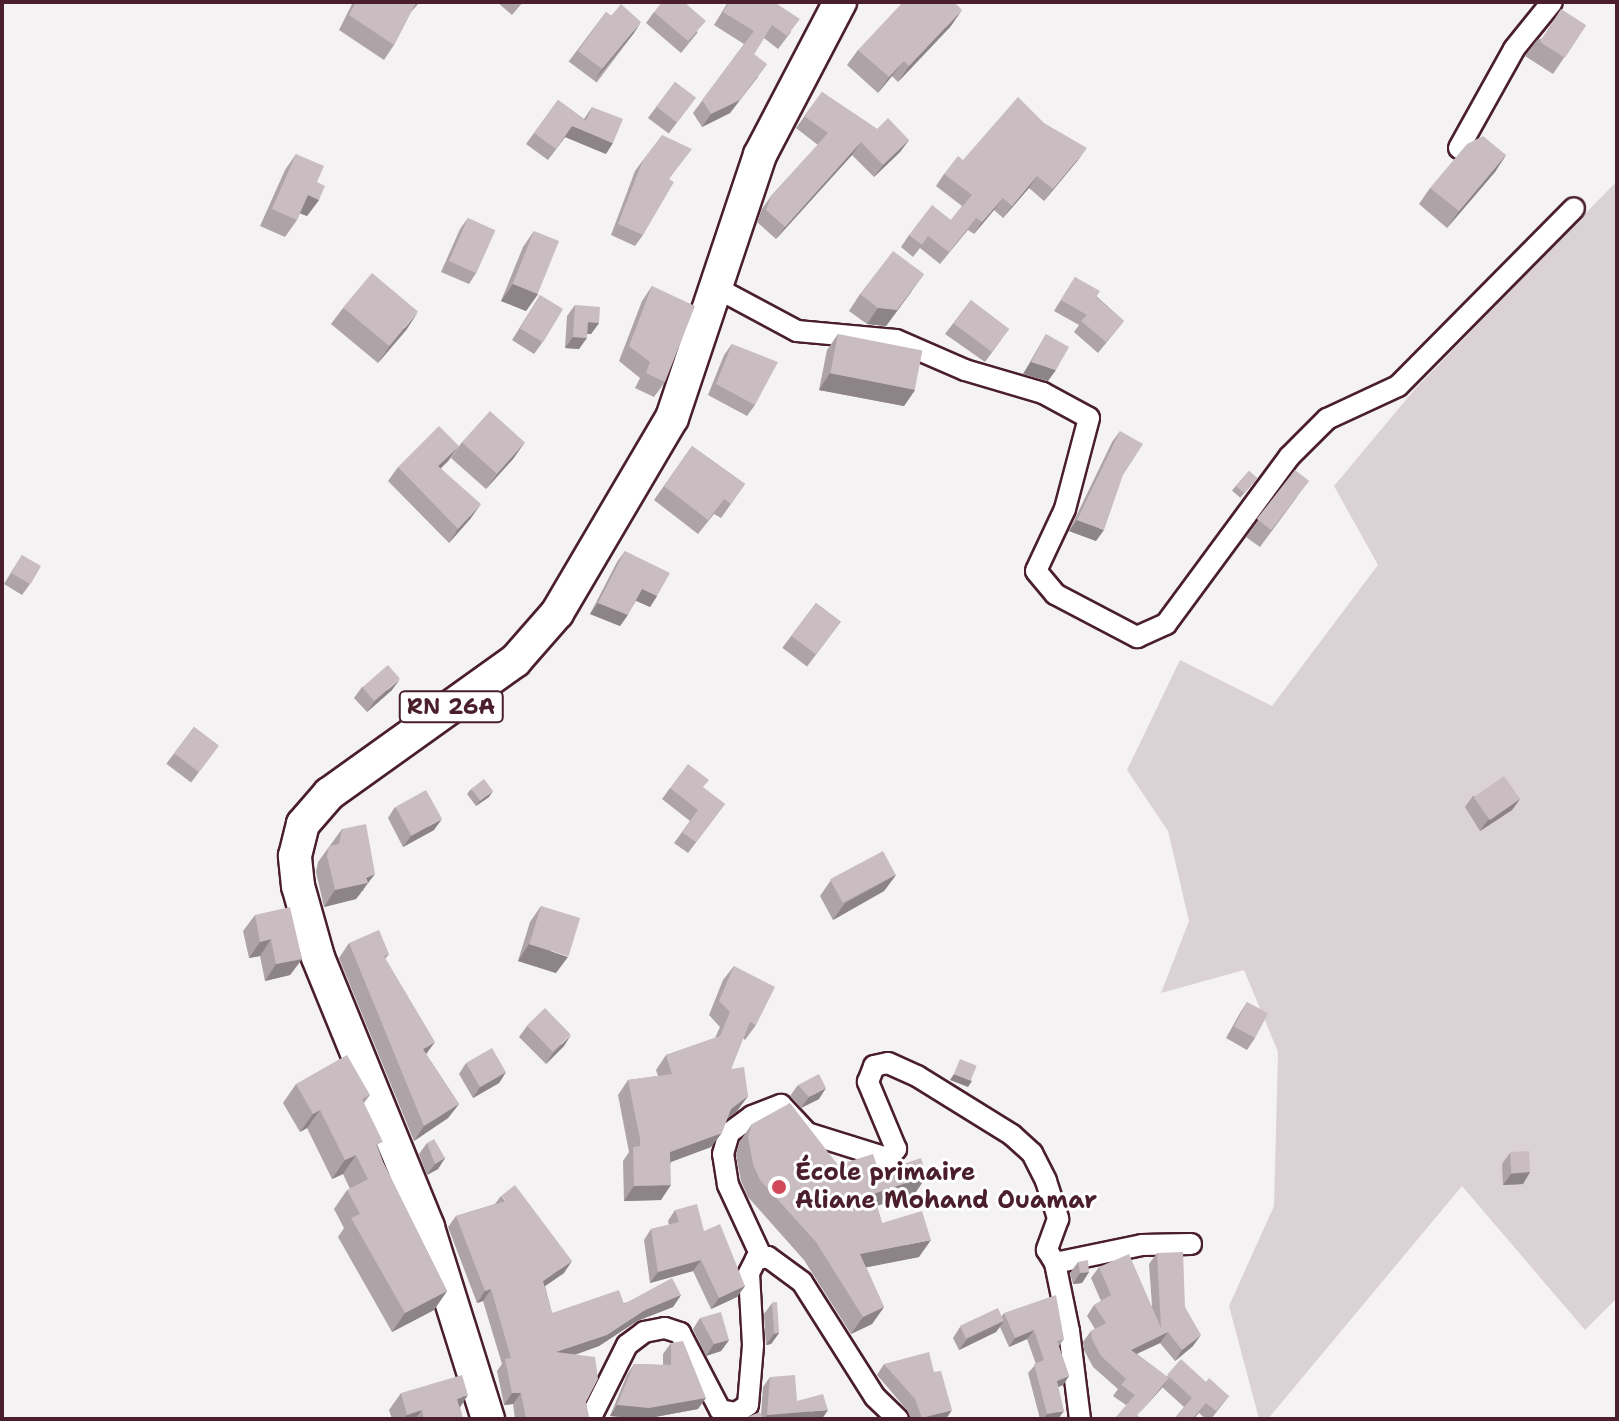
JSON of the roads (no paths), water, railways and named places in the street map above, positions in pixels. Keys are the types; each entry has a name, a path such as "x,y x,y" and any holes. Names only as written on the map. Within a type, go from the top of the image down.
{"main road":[{"name":"RN 26A","path":"488,1419 428,1227 318,957 298,886 295,856 303,824 329,794 515,661 557,613 672,418 713,286 760,155 840,2"}],"street":[{"path":"1459,148 1514,49 1552,2"},
{"path":"713,286 797,331 896,340 965,370 1043,393 1089,418 1065,509 1036,571 1055,594 1137,637 1166,624 1298,447 1327,419 1398,386 1574,208"},
{"path":"762,1258 728,1185 723,1154 729,1133 752,1116 781,1105 807,1133 887,1158 896,1149 868,1082 874,1066 888,1063 1012,1135 1032,1153 1058,1219 1047,1250 1055,1263 1080,1419"},
{"path":"1055,1263 1142,1245 1191,1244"},
{"path":"590,1419 627,1345 644,1332 665,1328 680,1333 720,1410 736,1413 748,1405 753,1345 749,1273 762,1258"},
{"path":"762,1258 780,1262 802,1282 875,1397 898,1419"}],"place":[{"name":"École primaire Aliane Mohand Ouamar","path":"779,1187"}]}
